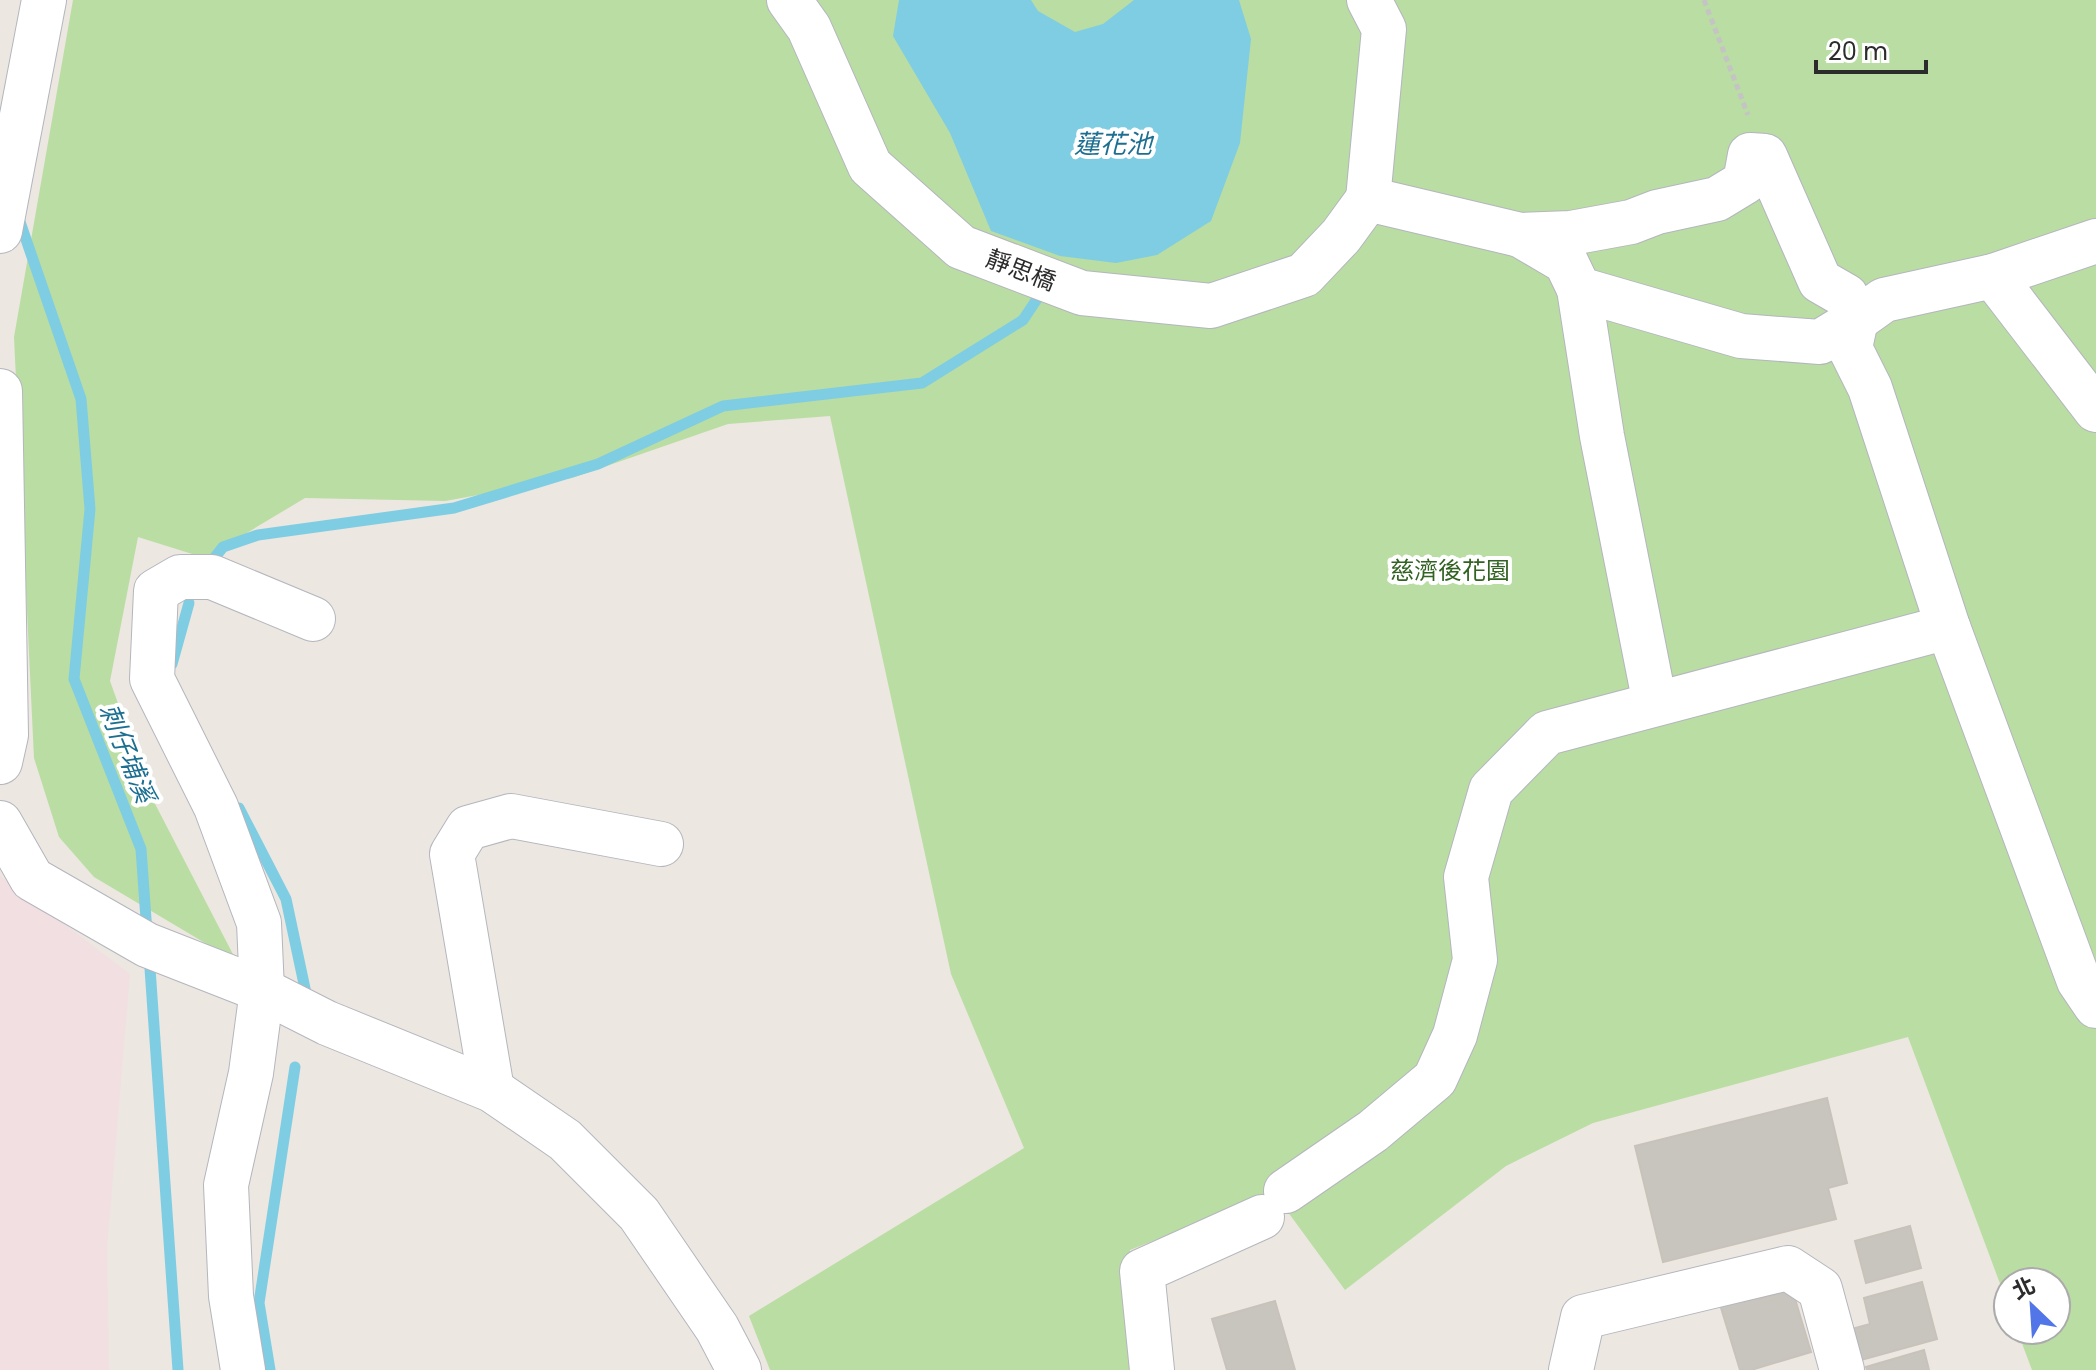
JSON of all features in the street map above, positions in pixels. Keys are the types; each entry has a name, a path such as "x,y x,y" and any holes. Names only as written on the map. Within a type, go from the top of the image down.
{"street":[{"path":"0,231 44,0"},
{"name":"靜思橋","path":"789,0 809,28 870,166 961,247 1082,293 1211,306 1224,302 1304,275 1341,236 1368,199"},
{"path":"1369,0 1384,29 1368,199 1520,235 1571,233 1631,222 1657,212 1717,199 1745,182 1750,155 1765,156 1820,281 1846,296 1856,320 1850,348 1870,388 1948,627 2079,981 2096,1006"},
{"path":"1520,235 1566,262 1579,289 1602,436 1655,704"},
{"path":"1579,289 1741,336 1820,342 1884,300 1993,276 2096,241"},
{"path":"1993,276 2096,410"},
{"path":"0,391 6,735 0,762"},
{"path":"243,1370 231,1296 226,1185 251,1073 262,990 259,923 216,807 152,679 156,591 180,577 212,577 313,619"},
{"path":"1152,1370 1142,1271 1274,1204 1373,1131 1435,1079 1455,1035 1475,960 1466,877 1491,790 1547,733 1948,627"},
{"path":"492,1090 452,854 468,828 511,816 661,844"},
{"path":"7,835 32,879 147,945 262,990 327,1023 492,1090 565,1140 639,1214 717,1328 739,1370"},
{"path":"0,889 7,835"},
{"path":"1571,1370 1583,1317 1788,1268 1820,1289 1842,1370"}],"path":[{"path":"1704,0 1765,156"}],"shaded area":[{"path":"0,876 130,974 107,1248 109,1370 0,1370"}],"green space":[{"name":"慈濟後花園","path":"73,0 2096,0 2096,1370 2032,1370 2023,1346 2072,1346 2072,1266 1993,1266 1908,1037 1593,1123 1506,1166 1345,1290 1274,1193 1130,1250 1138,1370 770,1370 749,1316 1024,1148 951,974 830,416 728,424 572,478 445,501 305,498 205,558 138,537 110,681 152,798 237,962 94,877 59,837 34,758 14,337"}],"water":[{"name":"蓮花池","path":"899,0 1031,0 1038,11 1075,32 1103,24 1134,0 1239,0 1251,39 1240,143 1211,221 1157,255 1116,263 1060,256 991,231 950,133 893,36"}],"building":[{"path":"1827,1098 1847,1183 1828,1188 1836,1219 1663,1262 1635,1146"},
{"path":"1910,1226 1921,1268 1866,1283 1855,1241"},
{"path":"1922,1282 1937,1339 1861,1360 1852,1329 1870,1324 1864,1298"},
{"path":"1757,1286 1760,1299 1792,1289 1811,1352 1751,1370 1740,1370 1718,1298"},
{"path":"1275,1301 1295,1370 1227,1370 1212,1319"},
{"path":"1924,1350 1929,1370 1867,1370 1866,1367"}],"waterway":[{"name":"刺仔埔溪","path":"19,219 81,399 90,509 74,679 141,849 147,933"},
{"path":"208,566 223,547 258,535 454,508 598,464 723,406 922,383 1023,320 1045,287"},
{"path":"172,664 189,603"},
{"path":"239,808 286,899 307,998"},
{"name":"刺仔埔溪","path":"149,954 178,1370"},
{"path":"270,1370 259,1303 295,1067"}]}
